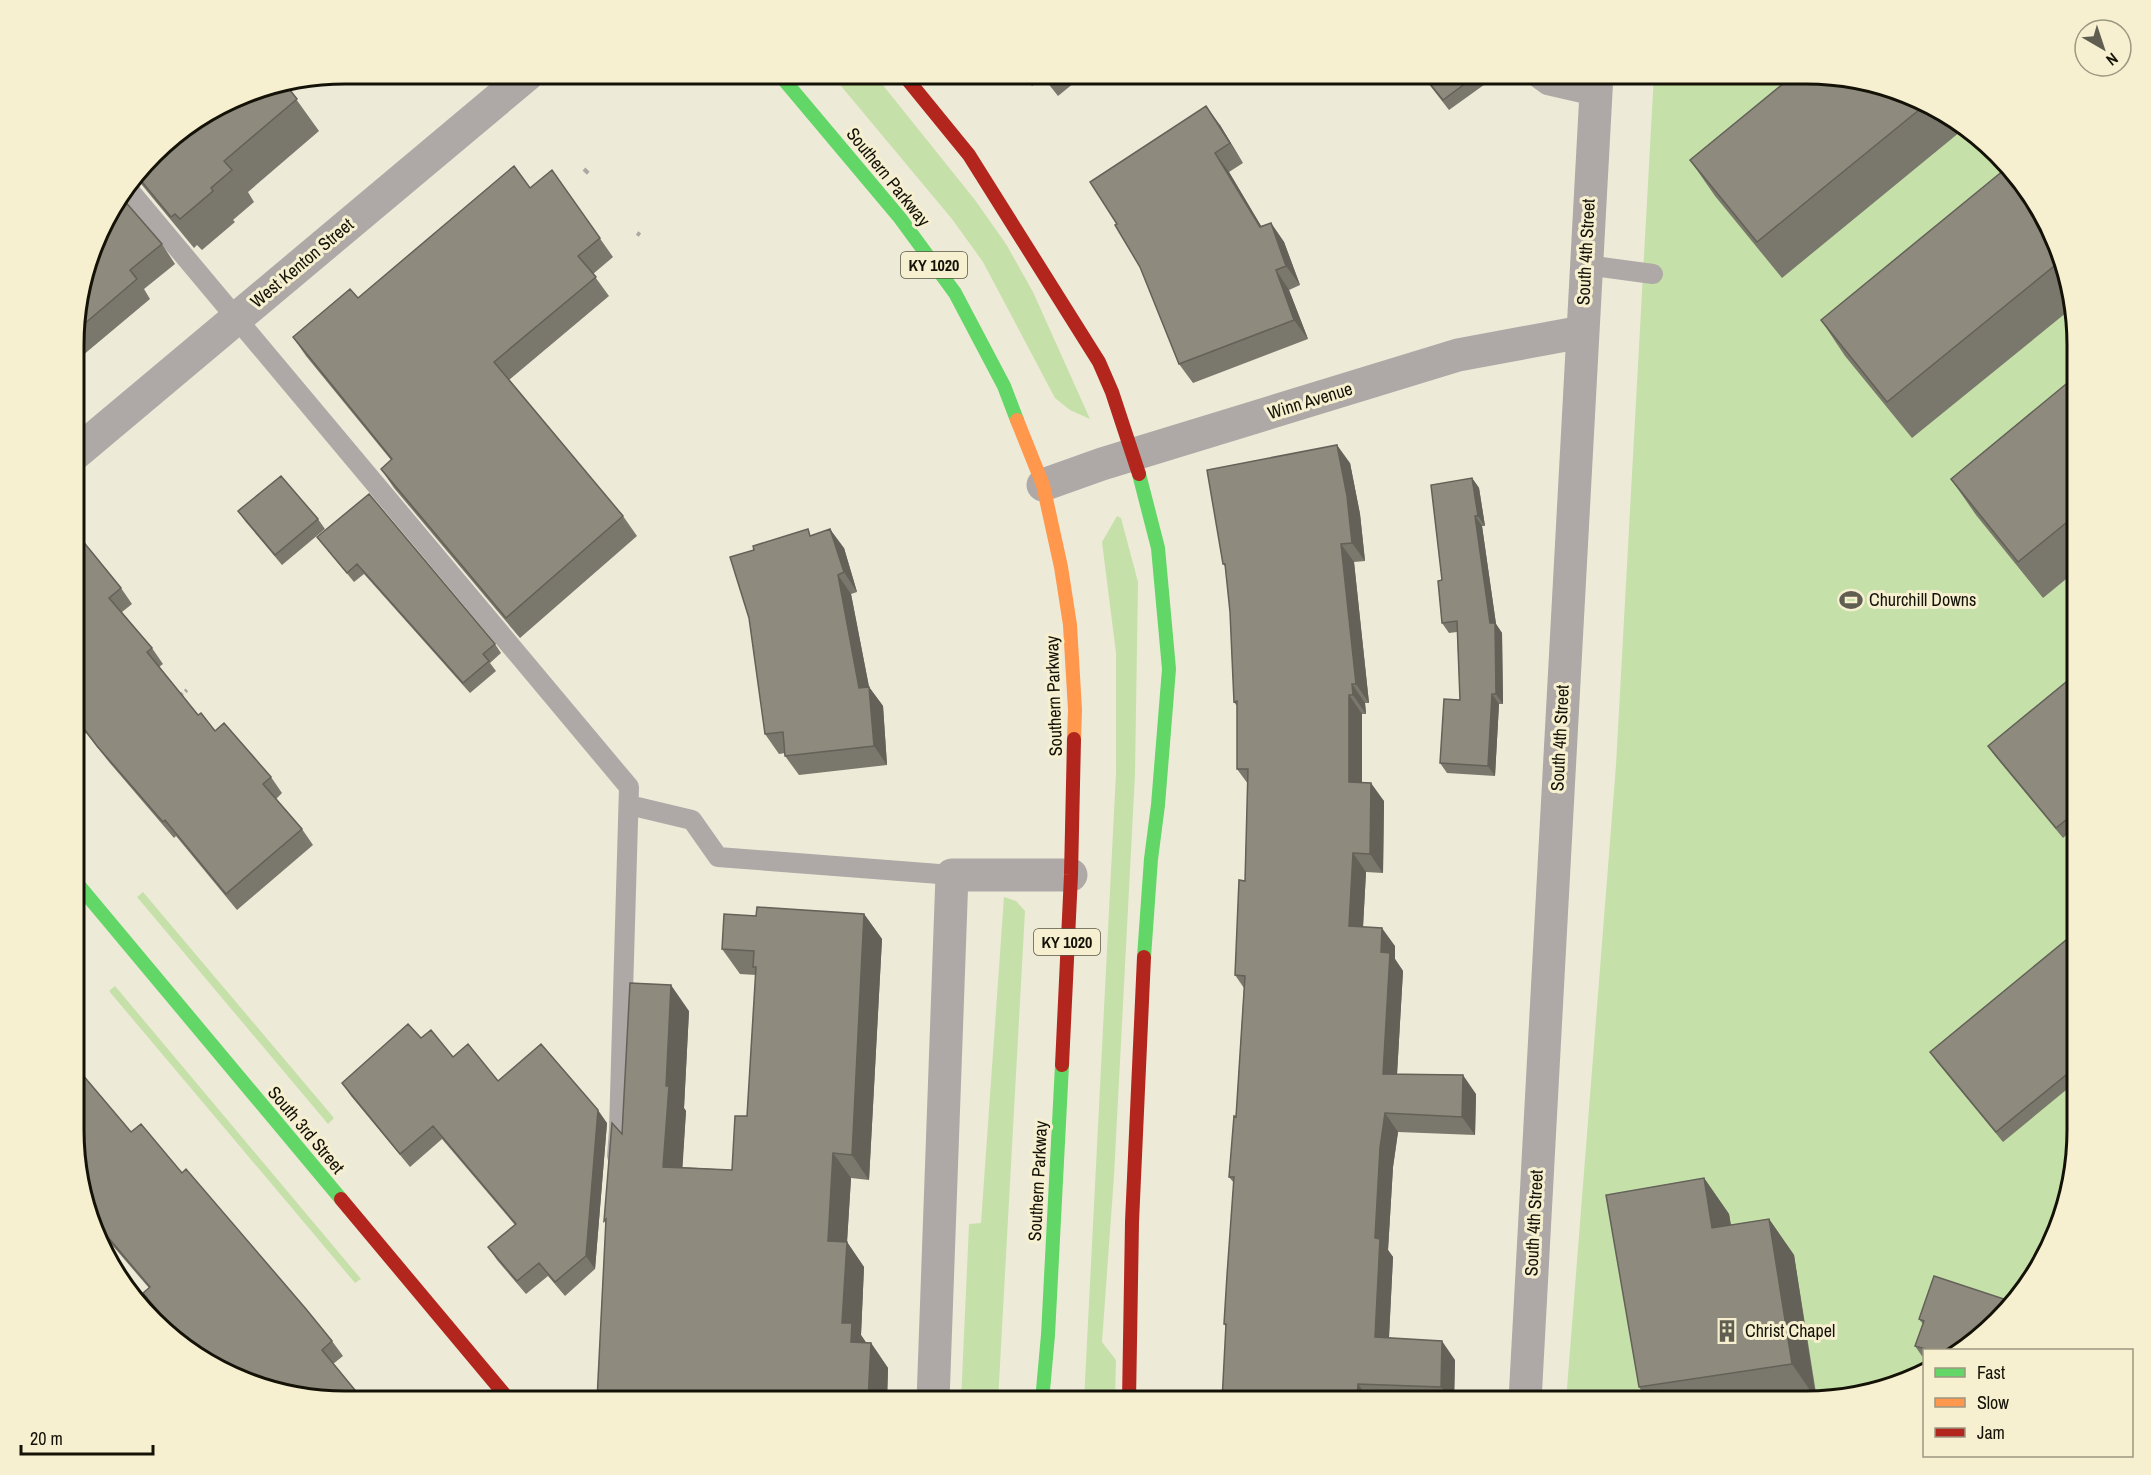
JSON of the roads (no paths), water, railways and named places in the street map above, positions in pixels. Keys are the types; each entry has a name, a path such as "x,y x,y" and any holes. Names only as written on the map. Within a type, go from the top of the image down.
{"main road":[{"name":"Southern Parkway","path":"787,84 900,218 955,293 1004,386 1042,485 1061,567 1070,625 1075,710 1071,874 1048,1335 1043,1391"},
{"path":"911,84 969,155 1099,362 1135,456 1158,548 1169,669 1158,805 1151,859 1140,1023 1132,1222 1129,1391"},
{"name":"South 3rd Street","path":"84,892 494,1391"}],"street":[{"name":"West Kenton Street","path":"84,446 516,84"},
{"name":"South 4th Street","path":"1526,1391 1596,85"},
{"name":"Winn Avenue","path":"1042,485 1102,464 1135,456 1458,355 1582,332"},
{"path":"933,1391 952,875 1071,874"}],"lane":[{"path":"1546,84 1596,85"},
{"path":"132,194 629,787 620,1130 615,1178"},
{"path":"1586,266 1653,274"},
{"path":"629,805 692,820 718,856 952,875"}],"place":[{"name":"Churchill Downs","path":"1851,600"},
{"name":"Christ Chapel","path":"1727,1331"}]}
